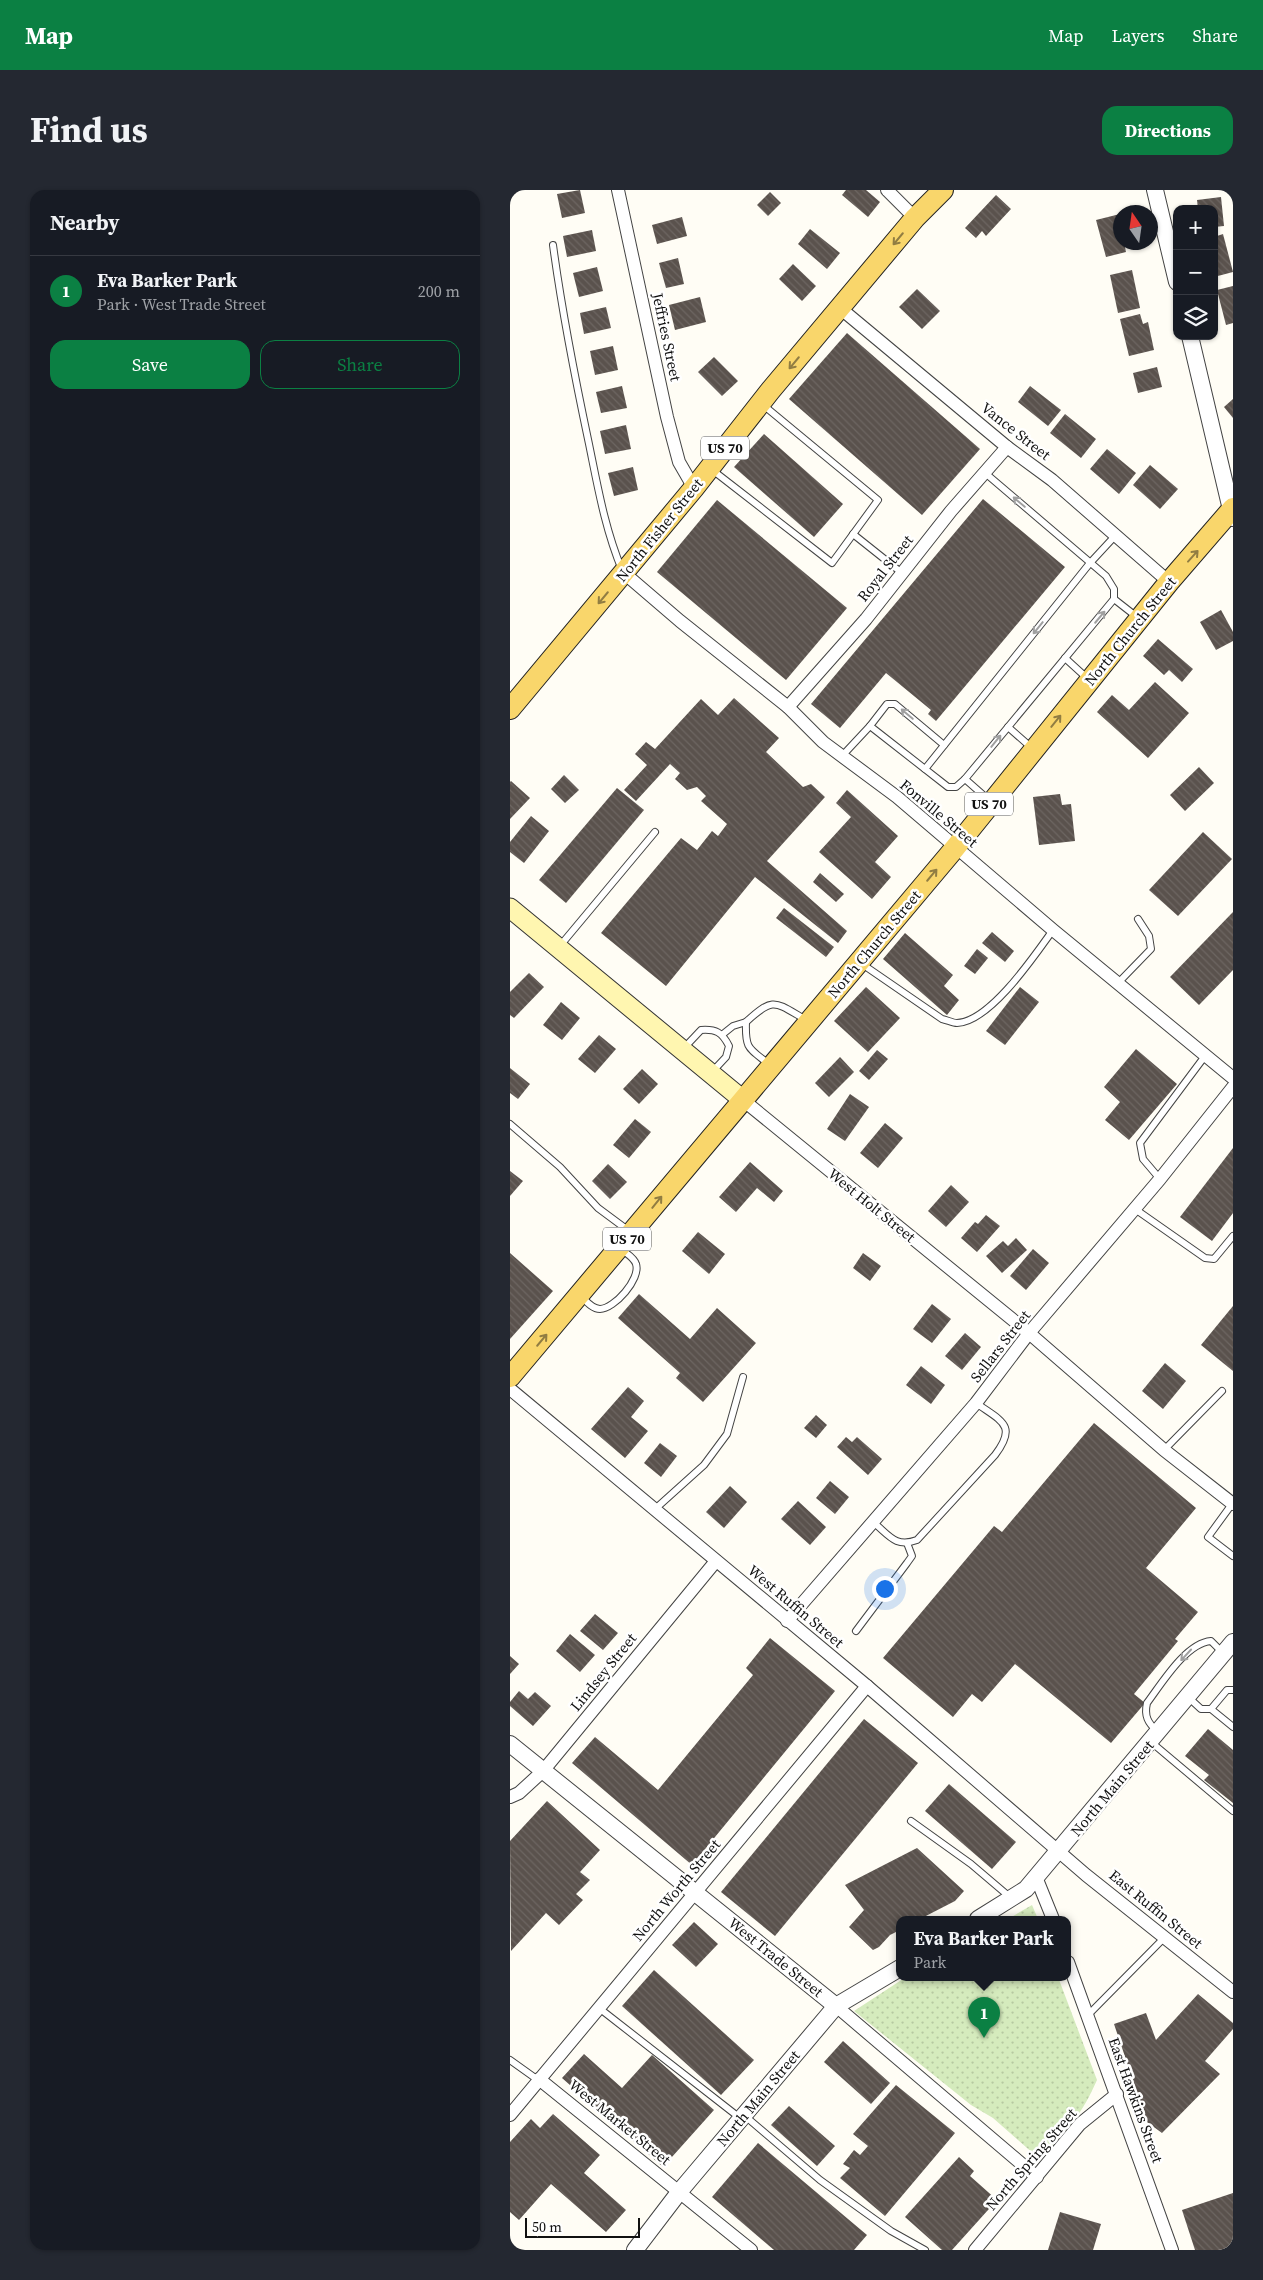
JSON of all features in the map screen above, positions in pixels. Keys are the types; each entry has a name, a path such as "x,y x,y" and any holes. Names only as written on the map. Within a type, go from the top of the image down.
{"main road":[{"name":"North Fisher Street","path":"510,709 915,218 943,190"},
{"name":"North Church Street","path":"510,1377 955,848 1169,582 1232,512"},
{"name":"West Holt Street","path":"510,908 743,1100"}],"street":[{"name":"Jeffries Street","path":"618,190 667,417 679,462 694,488"},
{"path":"887,190 915,218"},
{"path":"1155,190 1173,265"},
{"name":"Vance Street","path":"840,308 1007,446 1052,480 1169,582"},
{"path":"1191,340 1232,512"},
{"name":"Royal Street","path":"788,707 866,619 1007,446"},
{"name":"Fonville Street","path":"624,573 680,621 788,707 823,742 897,797 1053,930 1233,1078"},
{"name":"Sellars Street","path":"787,1621 976,1402 1030,1333 1135,1209 1233,1086"},
{"name":"West Holt Street","path":"743,1100 1030,1333 1164,1450 1233,1504"},
{"name":"West Ruffin Street","path":"510,1389 867,1686 1059,1850"},
{"name":"Lindsey Street","path":"515,1795 543,1771 716,1561"},
{"name":"North Main Street","path":"983,1916 1026,1889 1228,1648"},
{"name":"North Worth Street","path":"510,2115 867,1686"},
{"name":"West Trade Street","path":"510,1744 836,2006 1037,2177"},
{"name":"East Ruffin Street","path":"1059,1850 1086,1875 1233,1992"},
{"path":"1036,1877 1052,1916"},
{"name":"North Main Street","path":"635,2250 680,2192 836,2006 896,1970"},
{"name":"East Hawkins Street","path":"1071,1970 1172,2250"},
{"name":"West Market Street","path":"539,2079 751,2250"},
{"name":"North Spring Street","path":"975,2250 1080,2124 1116,2094"}],"lane":[{"path":"554,244 563,318 609,540 624,573"},
{"path":"709,468 832,563 878,500 761,403"},
{"path":"870,726 948,787 956,787 965,779 1114,599 1114,589 1106,576 984,472"},
{"path":"853,534 902,573"},
{"path":"925,770 1090,563 1115,536"},
{"path":"1114,599 1140,618"},
{"path":"1065,658 1090,680"},
{"path":"842,756 870,726 887,704 895,704 944,745"},
{"path":"1008,727 1034,749"},
{"path":"965,779 991,802"},
{"path":"558,948 655,832"},
{"path":"1118,983 1151,949 1149,936 1138,919"},
{"path":"859,963 942,1019 958,1023 984,1012 1005,992 1053,930"},
{"path":"723,1034 733,1026 746,1022 764,1005 778,1004 809,1022"},
{"path":"746,1022 748,1047 772,1066"},
{"path":"681,1050 701,1030 713,1030 723,1034 729,1046 726,1057 710,1074"},
{"path":"1160,1178 1143,1158 1140,1143 1205,1056"},
{"path":"510,1124 560,1167 598,1208 626,1240 635,1260 637,1272 632,1283 614,1304 602,1309 594,1308 580,1295"},
{"path":"1135,1209 1206,1258 1214,1259 1233,1236"},
{"path":"654,1510 704,1466 727,1434 743,1377"},
{"path":"1164,1450 1222,1390"},
{"path":"873,1522 896,1542 907,1544 917,1540 995,1455 1006,1441 1007,1431 1001,1420 976,1402"},
{"path":"1233,1504 1208,1537 1233,1556"},
{"path":"856,1631 908,1563 912,1556 907,1544"},
{"path":"1228,1648 1211,1640 1201,1642 1188,1651 1146,1703 1145,1713 1154,1736 1233,1811"},
{"path":"1212,1709 1227,1690 1233,1690"},
{"path":"1188,1697 1202,1709 1212,1709 1233,1727"},
{"path":"510,1805 515,1795"},
{"path":"911,1821 971,1864 1012,1898"},
{"path":"1088,2015 1165,1937"},
{"path":"599,2008 742,2117 828,2186 891,2231 925,2250"},
{"path":"510,2060 539,2079"}],"green space":[{"path":"1032,1905 1037,1916 1013,1916"},
{"path":"900,1981 1060,1981 1097,2080 1074,2121 1041,2156 1035,2155 993,2118 971,2105 854,2011"}],"building":[{"path":"580,190 585,213 562,218 557,194"},
{"path":"846,190 866,190 880,202 868,217 842,195"},
{"path":"770,192 781,203 768,216 757,205"},
{"path":"996,195 1011,209 986,236 982,231 976,238 965,228"},
{"path":"1221,197 1224,226 1218,227 1218,205 1198,205 1197,200"},
{"path":"1113,216 1113,250 1126,250 1126,252 1106,257 1096,220"},
{"path":"682,217 687,236 657,244 652,225"},
{"path":"810,229 840,253 827,269 798,244"},
{"path":"592,230 596,251 567,257 563,236"},
{"path":"1223,234 1233,272 1218,276 1218,250 1218,236"},
{"path":"678,258 684,284 666,288 659,263"},
{"path":"793,264 816,286 802,301 779,279"},
{"path":"597,267 603,291 579,297 573,273"},
{"path":"1132,270 1140,308 1118,313 1110,275"},
{"path":"1233,286 1233,323 1226,325 1218,290"},
{"path":"917,289 940,311 922,329 899,307"},
{"path":"700,297 706,322 675,330 669,305"},
{"path":"606,307 611,328 584,334 580,313"},
{"path":"1140,314 1143,324 1148,322 1154,350 1129,356 1120,319"},
{"path":"847,333 980,449 922,515 789,399"},
{"path":"613,346 618,370 595,375 590,351"},
{"path":"714,357 738,381 722,396 698,372"},
{"path":"1157,367 1162,387 1138,393 1133,373"},
{"path":"622,386 627,408 601,413 596,392"},
{"path":"1030,386 1061,410 1048,426 1018,402"},
{"path":"1233,399 1233,418 1224,407"},
{"path":"1065,414 1096,439 1081,458 1050,433"},
{"path":"626,425 631,449 605,454 600,431"},
{"path":"764,434 843,504 814,537 734,467"},
{"path":"1107,449 1136,473 1119,494 1090,469"},
{"path":"1150,465 1178,489 1160,509 1133,485"},
{"path":"633,467 638,490 614,496 608,473"},
{"path":"983,499 1065,567 936,721 928,714 931,710 886,673 840,728 811,704"},
{"path":"717,500 847,608 786,680 657,572"},
{"path":"1221,610 1233,632 1233,641 1216,650 1200,622"},
{"path":"1158,639 1193,669 1182,682 1169,670 1164,675 1143,656"},
{"path":"1155,682 1189,713 1148,758 1097,712 1112,695 1129,710"},
{"path":"734,698 779,738 766,752 803,787 811,784 825,797 767,861 847,931 838,943 755,877 666,986 601,933 681,838 697,850 712,831 718,836 727,824 701,801 706,796 697,787 687,790 675,779 680,773 670,764 636,801 624,790 647,765 635,754 646,742 655,749 701,699 718,715"},
{"path":"1199,767 1214,783 1185,811 1170,795"},
{"path":"564,775 579,790 565,803 551,789"},
{"path":"510,782 530,798 510,819"},
{"path":"617,788 644,810 566,903 539,880"},
{"path":"847,790 898,836 875,862 891,877 872,899 819,852 851,817 836,803"},
{"path":"1060,794 1062,805 1071,804 1075,841 1039,845 1033,797"},
{"path":"531,816 549,831 524,863 510,852 510,842"},
{"path":"1203,832 1232,859 1178,916 1149,890"},
{"path":"820,873 844,894 836,902 813,882"},
{"path":"784,908 834,947 826,957 776,918"},
{"path":"1233,912 1233,970 1199,1005 1170,977"},
{"path":"992,932 1014,951 1005,962 982,943"},
{"path":"905,933 953,975 944,986 959,1000 947,1015 883,959"},
{"path":"977,949 988,958 975,974 964,966"},
{"path":"529,973 544,987 514,1018 510,1015 510,992"},
{"path":"866,987 900,1018 868,1052 834,1021"},
{"path":"1020,987 1039,1002 1005,1045 986,1031"},
{"path":"561,1002 580,1018 562,1040 543,1025"},
{"path":"599,1035 616,1049 595,1073 578,1059"},
{"path":"1136,1049 1177,1084 1129,1140 1105,1120 1120,1102 1104,1087"},
{"path":"877,1050 888,1059 869,1080 859,1071"},
{"path":"840,1057 854,1072 829,1097 815,1083"},
{"path":"510,1068 530,1084 518,1099 510,1093"},
{"path":"642,1069 658,1084 639,1104 623,1089"},
{"path":"850,1094 869,1107 845,1141 827,1129"},
{"path":"635,1119 651,1132 629,1158 613,1145"},
{"path":"885,1123 903,1138 878,1168 860,1153"},
{"path":"1233,1148 1233,1213 1212,1241 1180,1217"},
{"path":"750,1162 783,1191 774,1202 757,1188 736,1212 719,1197"},
{"path":"608,1164 627,1182 610,1199 592,1181"},
{"path":"510,1171 523,1181 510,1196"},
{"path":"951,1185 969,1202 946,1227 928,1211"},
{"path":"986,1215 1000,1226 977,1252 961,1238 975,1222 978,1224"},
{"path":"698,1232 725,1254 709,1274 682,1251"},
{"path":"1016,1238 1027,1250 1002,1273 986,1256 1003,1241 1008,1246"},
{"path":"1033,1249 1049,1263 1026,1290 1010,1276"},
{"path":"510,1253 553,1291 510,1339"},
{"path":"863,1253 881,1266 870,1281 853,1268"},
{"path":"639,1294 690,1339 717,1308 756,1343 703,1402 676,1378 680,1373 618,1318"},
{"path":"932,1304 951,1319 932,1343 913,1329"},
{"path":"1233,1306 1233,1371 1201,1345"},
{"path":"965,1333 981,1347 962,1370 945,1356"},
{"path":"1165,1363 1186,1381 1163,1409 1142,1391"},
{"path":"921,1366 945,1385 931,1404 906,1385"},
{"path":"628,1387 644,1401 631,1417 648,1431 625,1458 591,1429"},
{"path":"816,1415 827,1425 816,1438 804,1428"},
{"path":"1094,1423 1196,1508 1146,1568 1198,1612 1175,1639 1178,1641 1134,1694 1145,1703 1111,1743 1015,1664 982,1702 972,1694 953,1717 883,1658 994,1526 1002,1532"},
{"path":"846,1437 852,1442 857,1437 882,1459 868,1475 837,1447"},
{"path":"660,1443 677,1456 661,1477 644,1463"},
{"path":"830,1481 849,1497 835,1514 816,1498"},
{"path":"730,1486 747,1502 724,1528 706,1512"},
{"path":"798,1501 826,1527 810,1545 781,1519"},
{"path":"595,1614 618,1633 603,1650 580,1631"},
{"path":"570,1634 595,1655 580,1672 556,1651"},
{"path":"770,1638 835,1691 692,1865 572,1763 595,1737 658,1790 753,1675 746,1668"},
{"path":"510,1656 519,1664 510,1674"},
{"path":"519,1691 528,1699 535,1692 551,1706 533,1726 510,1706 510,1702"},
{"path":"864,1719 918,1763 775,1936 721,1892"},
{"path":"1208,1729 1233,1750 1233,1803 1204,1780 1209,1775 1185,1756"},
{"path":"949,1784 1016,1842 992,1869 925,1811"},
{"path":"547,1801 600,1850 580,1872 590,1880 576,1894 583,1900 559,1925 546,1913 511,1951 510,1841"},
{"path":"917,1848 964,1891 955,1901 926,1916 896,1916 896,1932 873,1950 849,1927 864,1910 845,1885"},
{"path":"694,1922 718,1944 696,1967 672,1945"},
{"path":"654,1970 754,2060 721,2095 622,2006"},
{"path":"1198,1994 1233,2023 1233,2029 1205,2061 1220,2074 1162,2133 1147,2122 1114,2024 1146,2013 1156,2040"},
{"path":"843,2041 890,2083 871,2104 824,2062"},
{"path":"584,2054 622,2088 652,2055 714,2110 663,2167 562,2078"},
{"path":"896,2085 955,2133 885,2216 840,2178 850,2168 843,2164 854,2150 860,2155 868,2146 853,2134"},
{"path":"789,2106 835,2146 817,2166 771,2125"},
{"path":"553,2114 600,2155 584,2173 626,2210 606,2232 551,2184 519,2220 510,2212 510,2142 531,2119 540,2128"},
{"path":"758,2143 867,2235 854,2250 774,2250 712,2197"},
{"path":"959,2157 974,2171 970,2176 997,2200 952,2250 942,2250 905,2217"},
{"path":"1233,2193 1233,2250 1195,2250 1182,2210"},
{"path":"1060,2212 1101,2224 1093,2250 1048,2250"}],"place":[{"name":"Eva Barker Park","path":"984,2038"}]}
